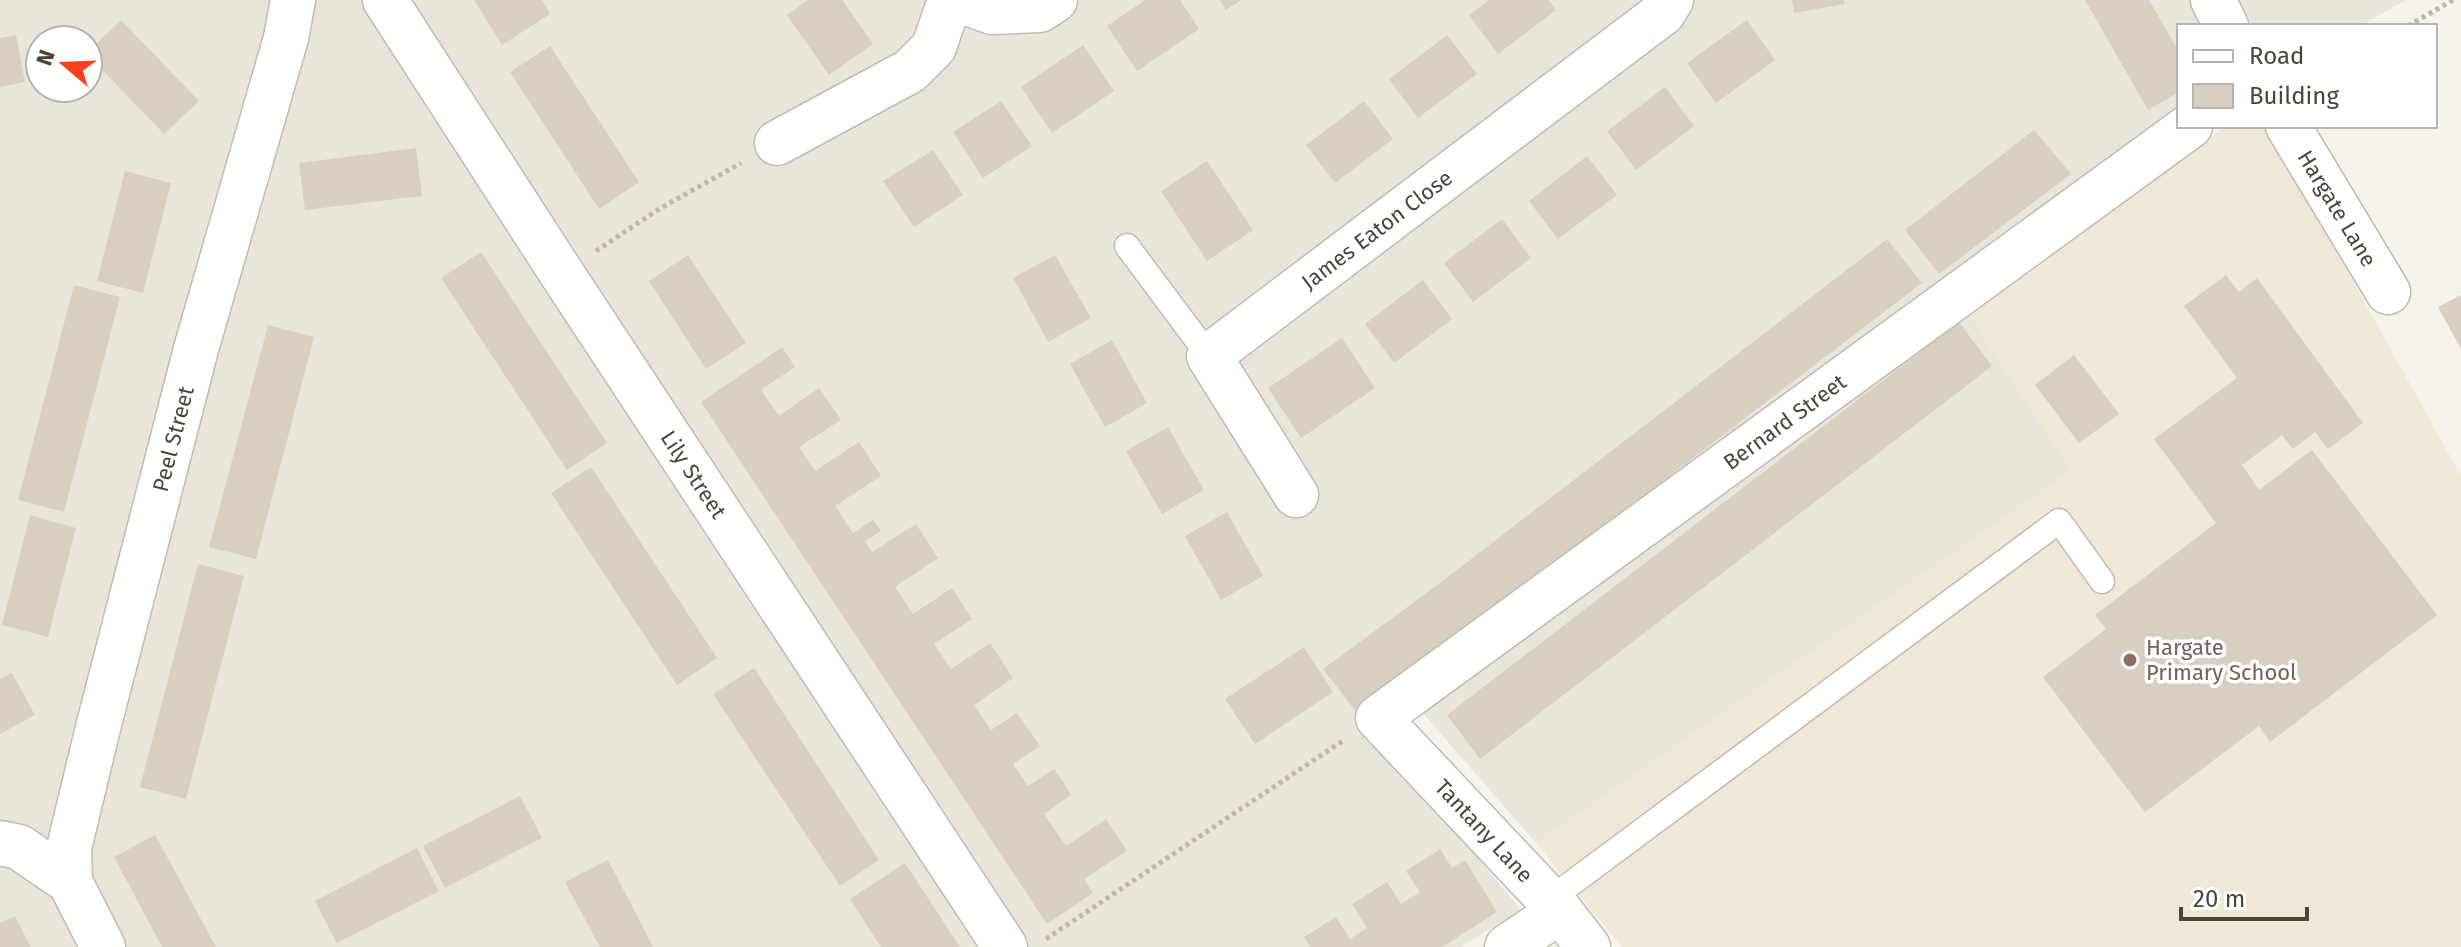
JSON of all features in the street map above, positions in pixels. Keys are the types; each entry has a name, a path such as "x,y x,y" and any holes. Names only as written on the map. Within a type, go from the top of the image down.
{"street":[{"name":"Peel Street","path":"70,882 69,848 98,728 196,349 286,38 293,0"},
{"name":"Lily Street","path":"385,0 1005,947"},
{"path":"777,143 910,71 934,47 950,0"},
{"path":"959,0 992,12 1040,10 1055,0"},
{"name":"James Eaton Close","path":"1209,356 1663,13 1671,0"},
{"name":"Bernard Street","path":"1378,718 2187,128"},
{"name":"Hargate Lane","path":"2289,128 2388,292"},
{"path":"1209,356 1296,495"},
{"name":"Tantany Lane","path":"1378,718 1554,906 1588,947"},
{"path":"0,843 19,847 70,882 103,947"},
{"path":"1507,947 1554,906"}],"lane":[{"path":"1127,246 1209,356"},
{"path":"1554,906 2059,521 2102,581"}],"path":[{"path":"2411,24 2453,0"},
{"path":"562,274 659,209 777,143"},
{"path":"1034,947 1378,718"}],"shaded area":[{"path":"0,0 2406,0 2364,24 2177,24 2177,107 1945,276 2071,471 1536,843 1402,689 1362,719 1521,910 1461,947 0,947"},
{"name":"Hargate Primary School","path":"2223,128 2268,128 2461,476 2461,947 1622,947 1536,843 2071,471 1968,311"}],"building":[{"path":"474,0 542,0 550,14 502,45"},
{"path":"808,0 842,0 873,44 829,75 787,15"},
{"path":"1145,0 1180,0 1199,29 1137,71 1107,26"},
{"path":"1220,0 1241,0 1226,10"},
{"path":"1489,0 1549,0 1556,10 1498,54 1469,15"},
{"path":"1792,0 1844,0 1845,4 1794,13"},
{"path":"2085,0 2149,0 2177,49 2177,93 2148,110"},
{"path":"121,20 199,101 164,134 104,72 104,36"},
{"path":"1747,20 1775,60 1716,103 1687,63"},
{"path":"16,35 24,82 0,87 0,38"},
{"path":"1447,35 1477,74 1418,118 1389,79"},
{"path":"1083,45 1114,91 1052,133 1021,87"},
{"path":"550,46 639,182 599,209 510,72"},
{"path":"1665,87 1694,126 1636,170 1607,131"},
{"path":"1001,101 1032,146 983,178 953,132"},
{"path":"1364,101 1393,139 1335,183 1306,145"},
{"path":"2034,130 2071,174 1939,274 1905,230"},
{"path":"416,148 422,196 305,210 299,163"},
{"path":"933,150 963,195 914,227 883,181"},
{"path":"1587,156 1617,195 1558,239 1529,201"},
{"path":"1207,161 1253,230 1207,261 1161,191"},
{"path":"125,171 171,183 143,293 97,281"},
{"path":"1502,219 1531,258 1473,302 1444,263"},
{"path":"1887,239 1922,283 1358,714 1323,669 1436,586"},
{"path":"481,252 607,443 567,470 441,278"},
{"path":"688,255 746,343 706,369 649,281"},
{"path":"1055,255 1091,318 1048,342 1013,278"},
{"path":"2226,275 2239,292 2257,278 2363,423 2328,449 2315,432 2293,449 2282,435 2242,465 2259,490 2312,450 2437,615 2270,742 2259,726 2145,812 2043,677 2106,629 2095,615 2216,523 2154,439 2237,378 2184,306"},
{"path":"1423,280 1452,319 1394,363 1365,324"},
{"path":"74,285 120,297 64,512 18,500"},
{"path":"2461,295 2461,349 2438,307"},
{"path":"1959,322 1992,366 1480,759 1447,715"},
{"path":"268,325 314,337 256,559 209,547"},
{"path":"1342,338 1375,388 1301,438 1268,388"},
{"path":"1112,340 1147,403 1105,427 1070,364"},
{"path":"782,347 795,367 761,390 779,416 819,388 841,420 799,447 815,471 859,442 881,476 835,506 853,533 873,520 881,531 865,541 872,552 916,524 938,558 895,587 913,614 952,588 972,619 934,644 951,669 990,643 1013,678 974,705 991,730 1017,713 1040,746 1013,764 1028,786 1054,769 1064,783 1071,795 1044,814 1066,846 1106,819 1127,851 1084,879 1093,893 1047,924 701,402"},
{"path":"2074,355 2119,414 2079,443 2035,385"},
{"path":"1168,427 1204,490 1162,514 1126,451"},
{"path":"591,467 717,658 677,685 551,493"},
{"path":"1227,512 1263,576 1221,600 1185,536"},
{"path":"30,515 76,528 48,637 2,625"},
{"path":"198,564 244,576 186,799 140,787"},
{"path":"1304,647 1333,692 1255,744 1225,699"},
{"path":"754,668 879,860 840,886 713,694"},
{"path":"12,673 35,715 0,734 0,679"},
{"path":"520,796 542,838 445,888 423,846"},
{"path":"155,835 216,947 162,947 114,857"},
{"path":"417,848 439,891 337,943 315,901"},
{"path":"1440,849 1452,868 1465,860 1497,912 1442,947 1310,947 1304,937 1336,917 1350,939 1367,928 1352,904 1387,882 1401,904 1420,892 1406,871"},
{"path":"608,860 653,947 600,947 565,882"},
{"path":"905,863 960,947 881,947 850,899"},
{"path":"15,916 31,947 0,947 0,923"}],"place":[{"name":"Hargate Primary School","path":"2130,660"}]}
